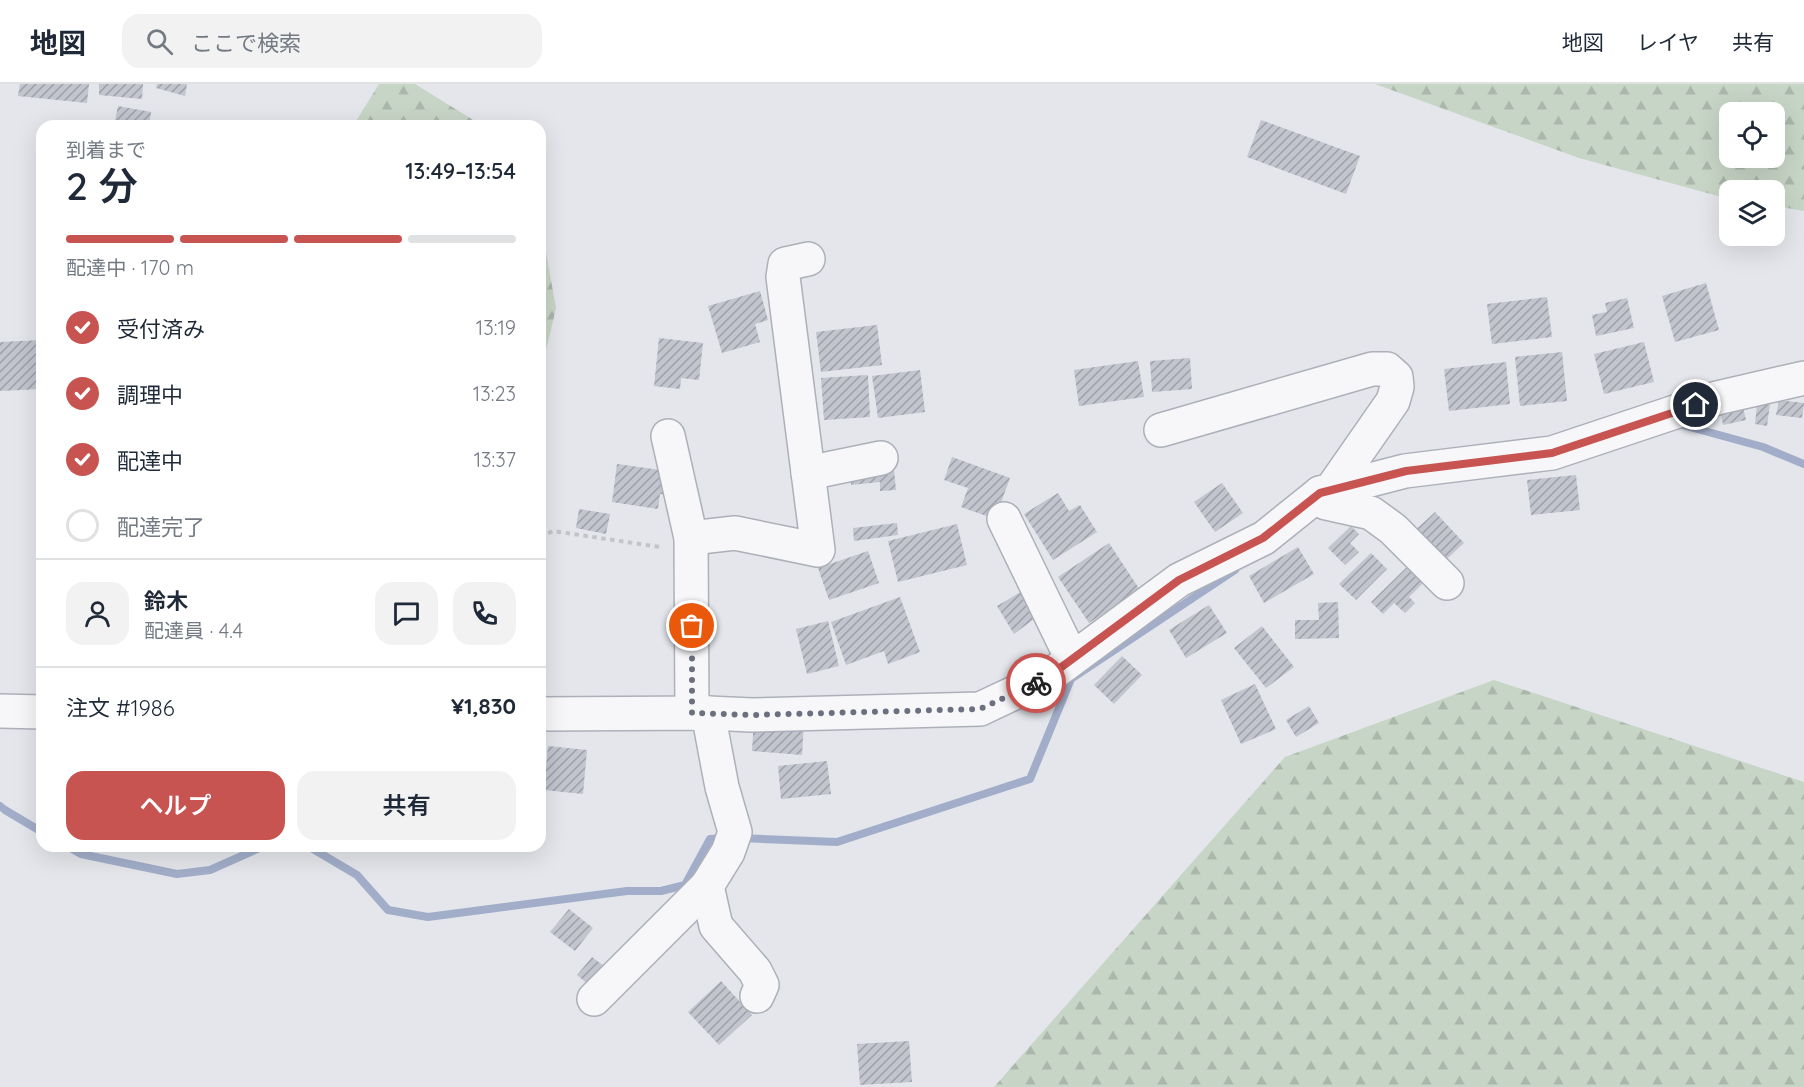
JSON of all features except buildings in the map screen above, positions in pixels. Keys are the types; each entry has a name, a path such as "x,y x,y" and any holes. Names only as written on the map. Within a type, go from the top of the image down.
{"street":[{"path":"691,538 735,533 818,550 783,277 785,264 808,259"},
{"path":"1161,430 1372,369 1387,369 1396,376 1397,387 1393,401 1333,499"},
{"path":"546,714 752,715 980,709 1048,677 1179,580 1263,538 1333,499 1406,471 1552,453 1717,399 1804,378"},
{"path":"594,999 707,886 732,842 722,787 700,713 691,538 668,436"},
{"path":"808,472 881,458"},
{"path":"1333,499 1371,513 1393,529 1447,583"},
{"path":"1004,519 1072,659"},
{"path":"0,711 36,712"},
{"path":"707,886 716,926 755,971 762,985 757,996"}],"path":[{"path":"546,534 553,531 682,550 691,538"}],"green space":[{"path":"379,84 415,84 473,120 357,120"},
{"path":"1375,84 1804,84 1804,211 1785,208 1785,180 1719,180 1719,196 1579,158"},
{"path":"546,252 556,308 546,350"},
{"path":"1494,680 1804,782 1804,1087 994,1087 1285,757"}],"waterway":[{"path":"1676,425 1763,447 1804,464"},
{"path":"740,838 837,842 1030,779 1071,679 1235,570"},
{"path":"0,806 36,828"},
{"path":"318,852 357,875 388,910 428,917 627,891 661,891 685,885 710,839 724,838"},
{"path":"78,852 177,874 210,870 250,852"}],"way so far":[{"path":"692,626 692,713 752,715 980,709 1036,683"}],"route":[{"path":"1036,683 1048,677 1179,580 1263,538 1320,493 1406,471 1552,453 1696,405"}]}
